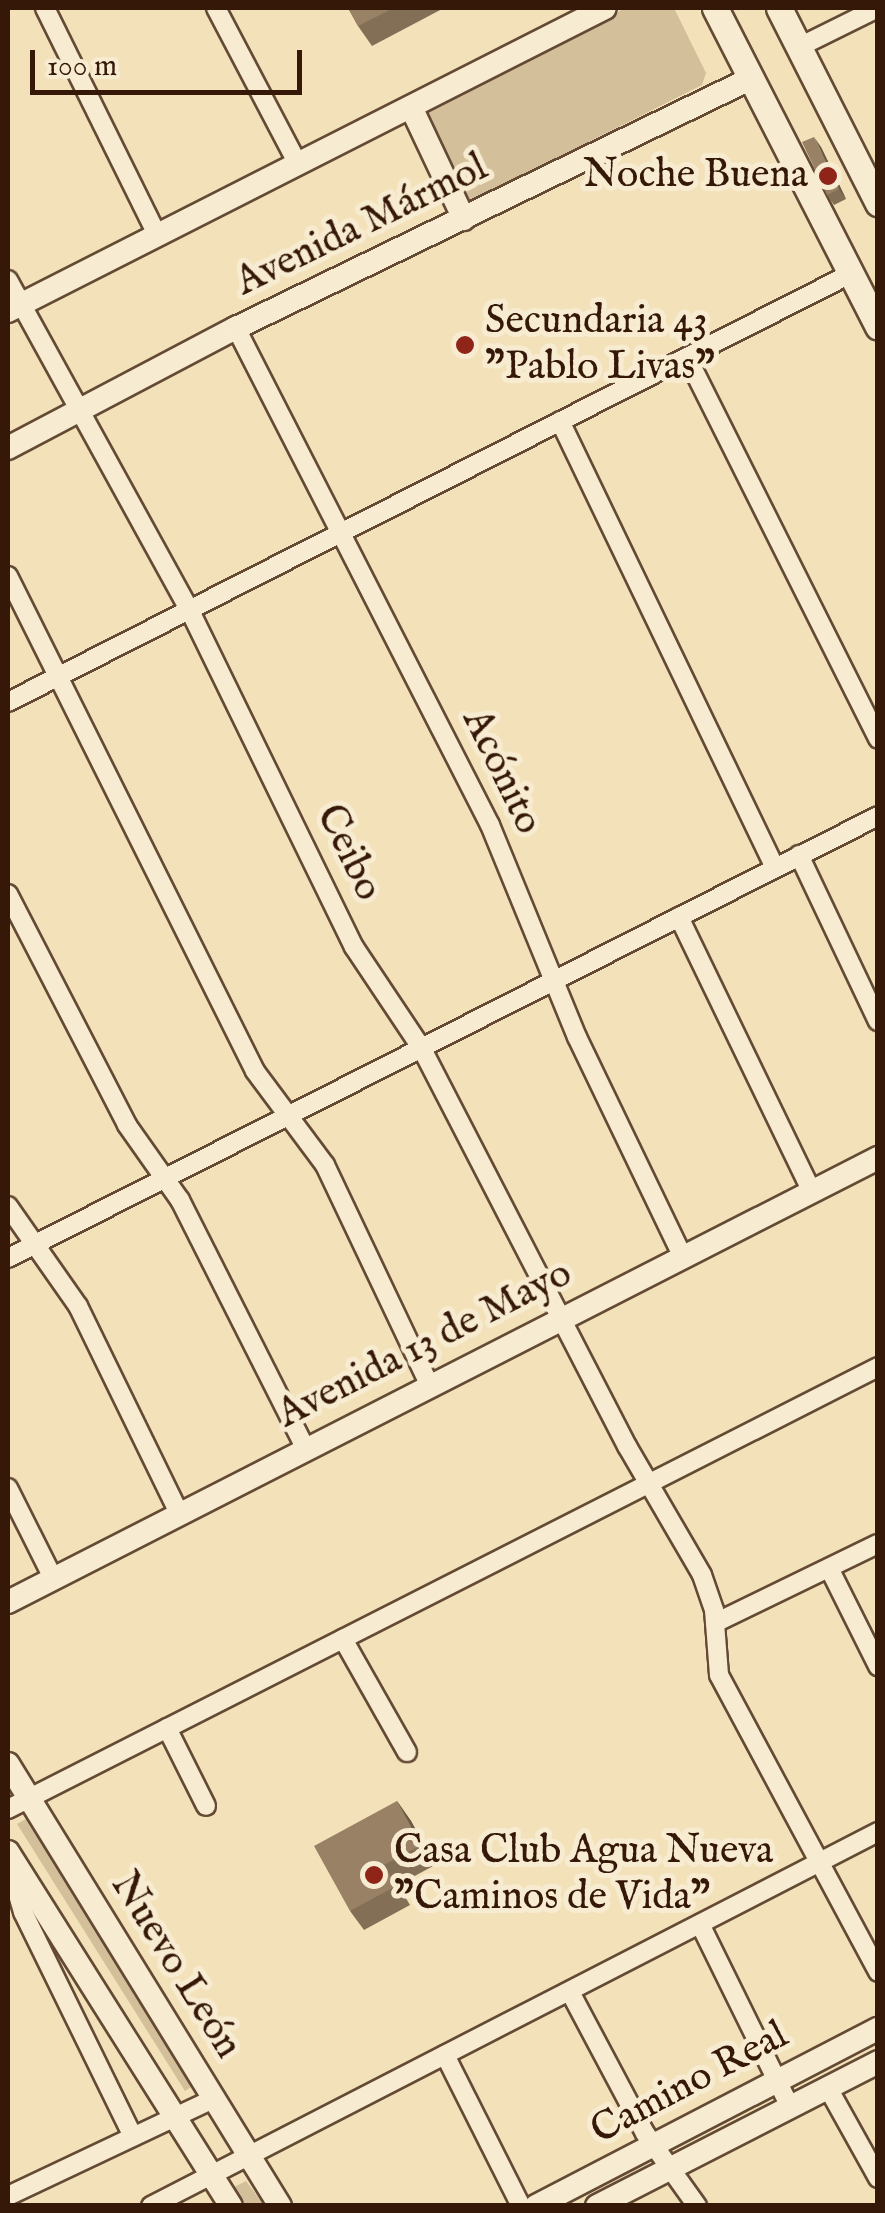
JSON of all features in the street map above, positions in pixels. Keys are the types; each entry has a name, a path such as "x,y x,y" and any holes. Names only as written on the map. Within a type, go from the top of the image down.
{"main road":[{"path":"715,8 878,327"},
{"path":"778,8 878,203"}],"street":[{"path":"45,8 157,234"},
{"path":"216,8 298,164"},
{"path":"14,308 605,8"},
{"path":"799,47 878,8"},
{"name":"Avenida Mármol","path":"8,448 236,328 752,78"},
{"path":"411,107 464,219"},
{"path":"8,702 191,613 850,274"},
{"name":"Ceibo","path":"8,280 14,308 85,410 191,613 354,947 422,1049 648,1482 702,1575 715,1623 719,1675 878,1972"},
{"name":"Acónito","path":"236,328 490,825 554,979 683,1256"},
{"path":"687,357 878,739"},
{"path":"560,422 776,867"},
{"path":"8,576 242,1046 325,1165 429,1384"},
{"path":"8,1258 878,816"},
{"path":"799,855 878,1021"},
{"path":"8,894 126,1125 165,1179 305,1447"},
{"path":"680,916 812,1192"},
{"name":"Avenida 13 de Mayo","path":"8,1602 305,1447 878,1158"},
{"path":"8,1206 78,1306 179,1513"},
{"path":"18,1803 878,1367"},
{"path":"8,1488 53,1578"},
{"path":"715,1623 878,1544"},
{"path":"829,1568 878,1666"},
{"path":"344,1638 407,1752"},
{"path":"168,1728 206,1806"},
{"name":"Nuevo León","path":"8,1764 18,1803 280,2206"},
{"path":"151,2206 878,1832"},
{"name":"Nuevo León","path":"8,1852 231,2206"},
{"path":"8,1860 23,1912 133,2137"},
{"path":"700,1924 790,2108"},
{"path":"570,1992 654,2146 697,2206"},
{"name":"Camino Real","path":"536,2206 878,2028"},
{"path":"446,2054 520,2206"},
{"name":"Camino Real","path":"597,2206 878,2062"},
{"path":"828,2088 878,2178"},
{"path":"8,2196 212,2098"}],"shaded area":[{"path":"625,8 674,8 706,73 702,85 469,202 458,196 425,111"},
{"path":"33,1815 197,2083 185,2091 17,1824"},
{"path":"246,2181 264,2205 245,2205 234,2187"}],"building":[{"path":"348,8 394,8 358,26"},
{"name":"Noche Buena","path":"814,137 839,189 827,195 802,142"},
{"path":"397,1801 421,1845 384,1865 396,1886 350,1911 314,1846"}],"place":[{"name":"Noche Buena","path":"828,176"},
{"name":"Secundaria 43 \"Pablo Livas\"","path":"465,345"},
{"name":"Casa Club Agua Nueva \"Caminos de Vida\"","path":"374,1875"}]}
